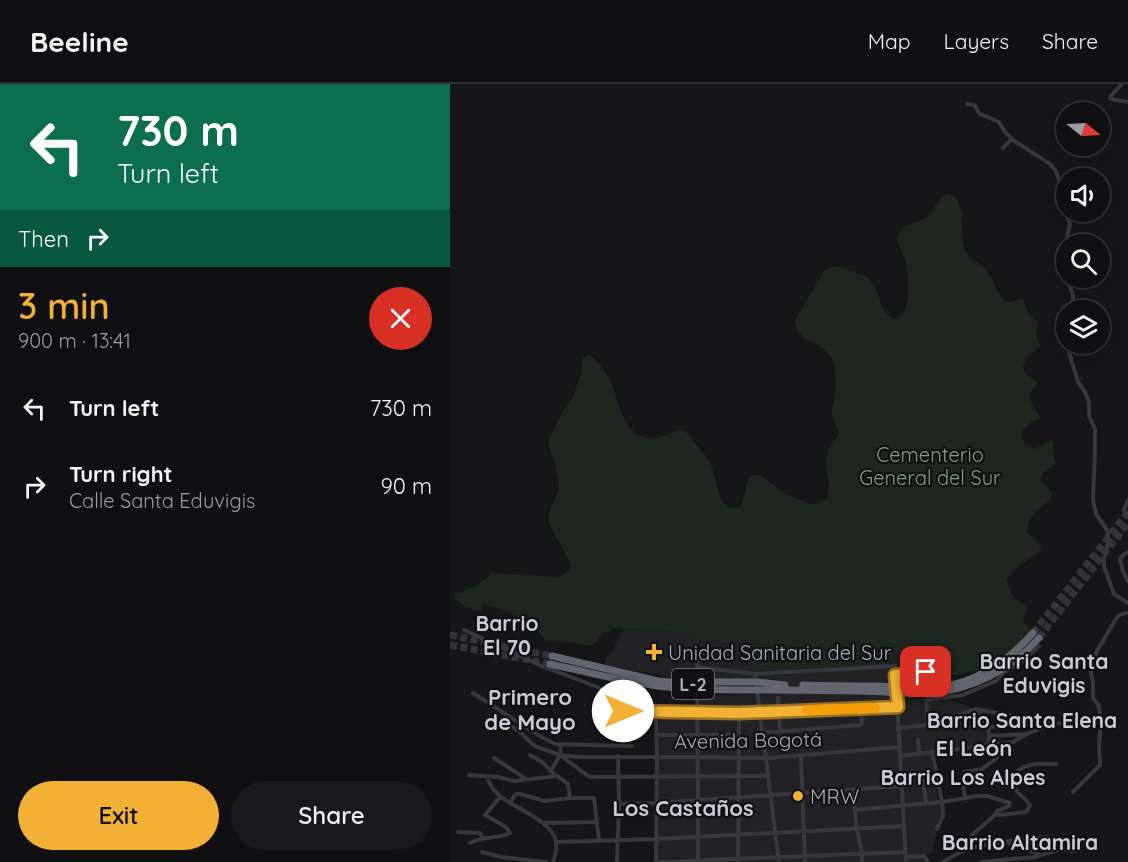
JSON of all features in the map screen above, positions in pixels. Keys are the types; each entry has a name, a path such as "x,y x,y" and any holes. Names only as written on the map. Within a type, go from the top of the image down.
{"highway":[{"name":"L-2","path":"551,660 636,682 674,688 939,690 988,670 1037,639"},
{"path":"600,671 621,669 661,678 698,682 758,682 785,685"},
{"name":"L-2","path":"600,671 679,683 939,690"},
{"path":"600,671 626,685 658,690 698,694 756,693 774,690"}],"street":[{"path":"1122,84 1110,97 1128,102"},
{"path":"967,104 976,106 980,114 999,122 1012,139 1053,167 1057,174 1062,204 1070,224 1068,234"},
{"path":"1003,148 1012,139"},
{"path":"1070,354 1078,382 1085,392 1089,416 1095,429 1093,500 1096,514 1107,530 1109,541 1104,566 1114,594 1128,603"},
{"path":"1128,500 1124,510 1128,516"},
{"path":"1128,552 1120,560 1128,581"},
{"path":"1072,792 1101,763 1099,745 1101,721 1099,706 1093,698 1091,676 1095,654 1118,617 1128,613"},
{"path":"464,630 542,666 618,695 620,710 623,711 739,713 898,707"},
{"path":"928,725 926,700 963,694 996,681 1003,673 1024,660 1037,639"},
{"path":"697,652 698,861"},
{"path":"697,667 755,674 895,666 906,857"},
{"path":"895,675 930,673 931,700"},
{"path":"755,674 778,859"},
{"path":"473,693 555,744 632,746"},
{"path":"778,698 780,731"},
{"path":"762,733 861,725 860,709"},
{"path":"898,728 928,725 976,709 1017,717"},
{"path":"976,709 989,727 989,745"},
{"path":"656,712 658,862 862,854 924,856 927,862"},
{"path":"738,860 739,713"},
{"name":"Avenida Bogotá","path":"500,719 519,731 532,744 560,754 579,757 765,758 900,747"},
{"path":"989,727 1066,723"},
{"path":"900,756 1013,742 1042,728 1044,724"},
{"path":"989,736 1027,734"},
{"path":"656,735 738,735"},
{"path":"918,740 919,753"},
{"path":"965,798 962,777 964,772 982,769 997,758 996,744"},
{"path":"551,771 560,754 561,745"},
{"path":"932,751 943,816 937,828"},
{"path":"560,754 588,776 768,776"},
{"path":"530,755 568,784 570,798"},
{"path":"617,862 618,756"},
{"path":"801,756 806,862"},
{"path":"494,758 527,780"},
{"path":"996,814 1026,812 1030,806 1012,783 1016,772 1032,765 1056,764"},
{"path":"469,776 498,777 514,781 557,776"},
{"path":"487,777 490,785 500,797 552,832 557,842 553,862"},
{"path":"923,781 926,803"},
{"path":"618,804 902,786"},
{"path":"852,790 862,862"},
{"path":"510,802 516,794 545,801 594,798 599,841"},
{"path":"854,810 942,802 977,796 987,796 1010,803 1009,806 997,811 971,836"},
{"path":"470,843 510,833 506,827 485,815 500,797"},
{"path":"543,824 597,822"},
{"path":"557,842 904,826"},
{"path":"458,832 480,833 483,839"},
{"path":"943,862 953,855 974,847 1047,837"},
{"path":"1005,842 1042,855"},
{"path":"982,862 1008,861 1061,849 1078,850"},
{"path":"482,852 501,857 546,862"},
{"path":"830,855 831,862"}],"shaded area":[{"path":"623,629 691,633 755,642 762,671 891,663 890,652 912,652 922,659 927,670 935,672 934,683 926,685 921,693 932,696 926,699 945,699 985,713 985,721 989,721 991,746 931,751 938,802 941,802 944,819 937,829 932,853 925,855 925,862 699,862 699,858 658,859 659,714 700,714 700,696 780,694 779,685 680,679 605,665 605,659 611,654"}],"green space":[{"name":"Cementerio General del Sur","path":"947,194 953,196 960,206 964,249 969,256 987,271 1006,302 1023,298 1028,311 1038,321 1036,336 1041,346 1026,360 1023,368 1029,377 1038,382 1031,393 1030,401 1041,418 1025,428 1022,436 1027,445 1034,449 1053,440 1056,464 1044,472 1040,479 1052,493 1051,499 1032,517 1027,532 1043,548 1014,570 1007,579 1012,595 1027,605 1023,622 1031,630 1025,641 986,667 957,675 946,675 927,670 922,659 913,659 911,652 891,652 891,663 761,671 757,669 753,642 693,640 690,633 612,628 609,633 603,632 592,645 549,641 545,640 536,626 509,612 483,604 482,611 475,610 455,599 455,594 475,586 492,573 559,577 569,570 567,557 548,519 559,484 548,443 562,413 573,397 581,374 582,359 589,355 608,377 621,411 634,432 641,436 654,438 675,431 686,431 709,461 721,498 728,507 740,507 748,480 757,475 786,494 810,504 827,499 829,487 826,459 839,433 832,415 836,378 830,355 799,333 795,320 824,271 838,267 865,276 874,286 881,305 888,315 894,319 900,315 905,309 909,284 904,257 897,241 898,233 905,226 925,218"}],"tunnel":[{"path":"1033,633 1128,512"},
{"path":"1039,638 1128,523"},
{"path":"450,635 552,656"},
{"path":"450,645 550,664"}],"slow traffic":[{"path":"807,710 875,708"}],"place":[{"name":"Unidad Sanitaria del Sur","path":"654,652"},
{"name":"MRW","path":"798,796"}],"district":[{"name":"Barrio El 70","path":"507,635"},
{"name":"Barrio Santa Eduvigis","path":"1044,673"},
{"name":"Primero de Mayo","path":"530,710"},
{"name":"Barrio Santa Elena","path":"1022,720"},
{"name":"El León","path":"974,748"},
{"name":"Barrio Los Alpes","path":"963,777"},
{"name":"Los Castaños","path":"683,808"},
{"name":"Barrio Altamira","path":"1020,842"}],"route":[{"path":"623,711 739,713 898,707 895,675 926,672"}]}
